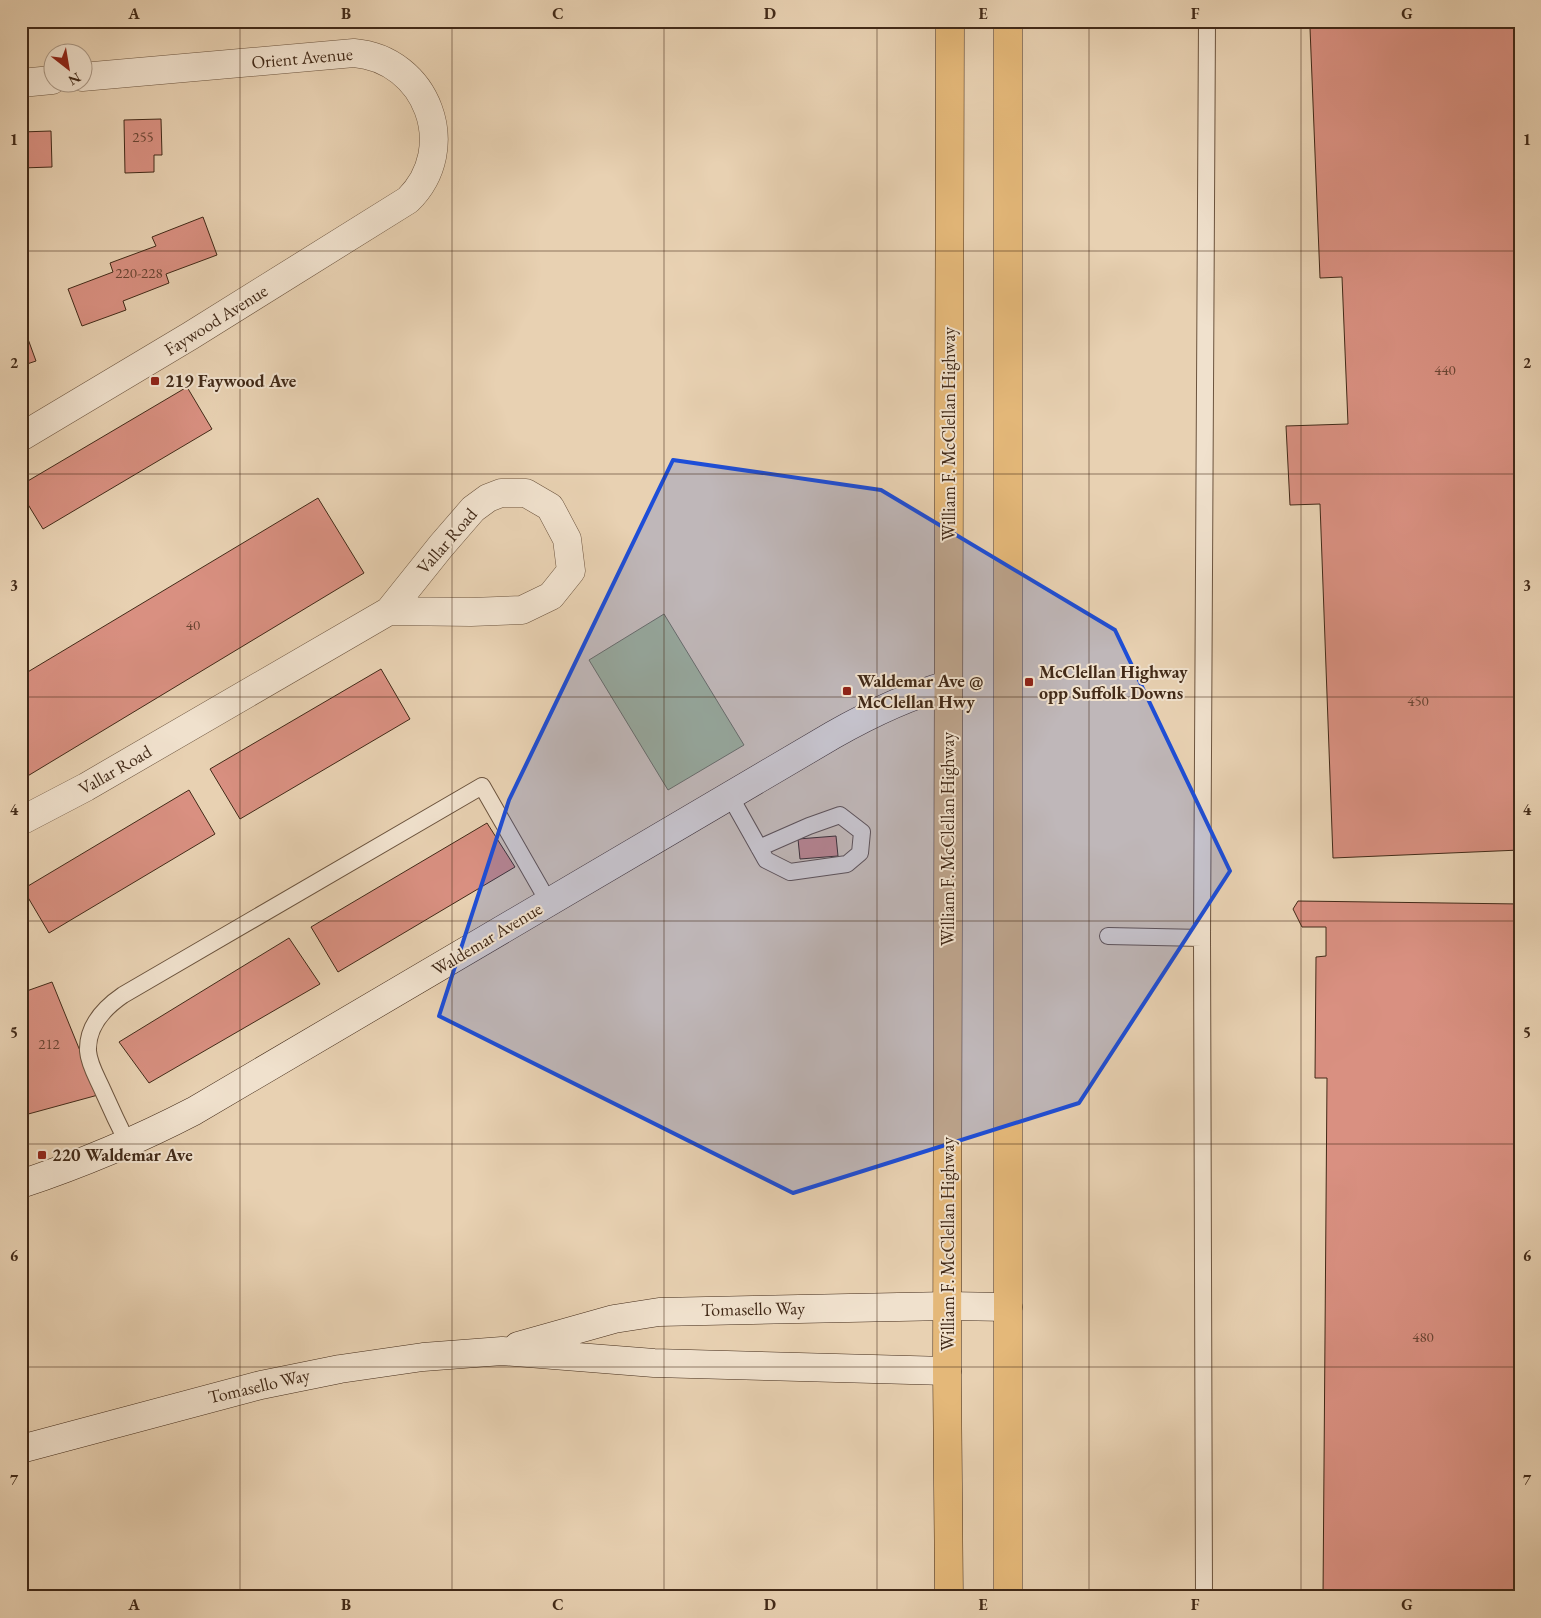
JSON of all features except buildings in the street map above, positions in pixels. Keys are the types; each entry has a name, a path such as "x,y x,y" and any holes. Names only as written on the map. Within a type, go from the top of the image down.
{"highway":[{"name":"William F. McClellan Highway","path":"949,1597 947,1371 950,21"},
{"path":"1008,21 1008,1597"}],"street":[{"name":"Orient Avenue","path":"92,76 354,52 382,58 404,73 416,86 427,103 432,120 434,134 430,165 425,179 408,200"},
{"path":"21,83 42,81"},
{"name":"Faywood Avenue","path":"21,437 190,336 408,200"},
{"name":"Vallar Road","path":"21,822 86,787 389,611 440,546 473,509 488,498 501,493 526,493 550,507 567,539 571,571 551,596 522,610 471,612 389,611"},
{"name":"Waldemar Avenue","path":"21,1184 85,1162 128,1144 207,1104 866,716 918,693 948,684"},
{"name":"Tomasello Way","path":"502,1351 614,1320 660,1312 948,1306 1008,1307"},
{"name":"Tomasello Way","path":"21,1448 299,1376 423,1356 502,1351 654,1363 947,1371"}],"lane":[{"path":"1204,1597 1202,938 1207,21"},
{"path":"128,1144 93,1069 88,1052 95,1023 106,1008 123,995 482,786 549,903"},
{"path":"730,796 759,848 766,860 790,872 847,864 860,853 862,832 840,815 808,826 759,848"},
{"path":"1108,936 1202,938"}],"highlighted area":[{"path":"673,460 881,490 1115,630 1230,871 1079,1103 793,1193 439,1016 509,800"}],"green space":[{"path":"664,614 744,745 668,790 589,660"}],"place":[{"name":"219 Faywood Ave","path":"155,381"},
{"name":"McClellan Highway opp Suffolk Downs","path":"1029,682"},
{"name":"Waldemar Ave @ McClellan Hwy","path":"847,691"},
{"name":"220 Waldemar Ave","path":"42,1155"}]}
